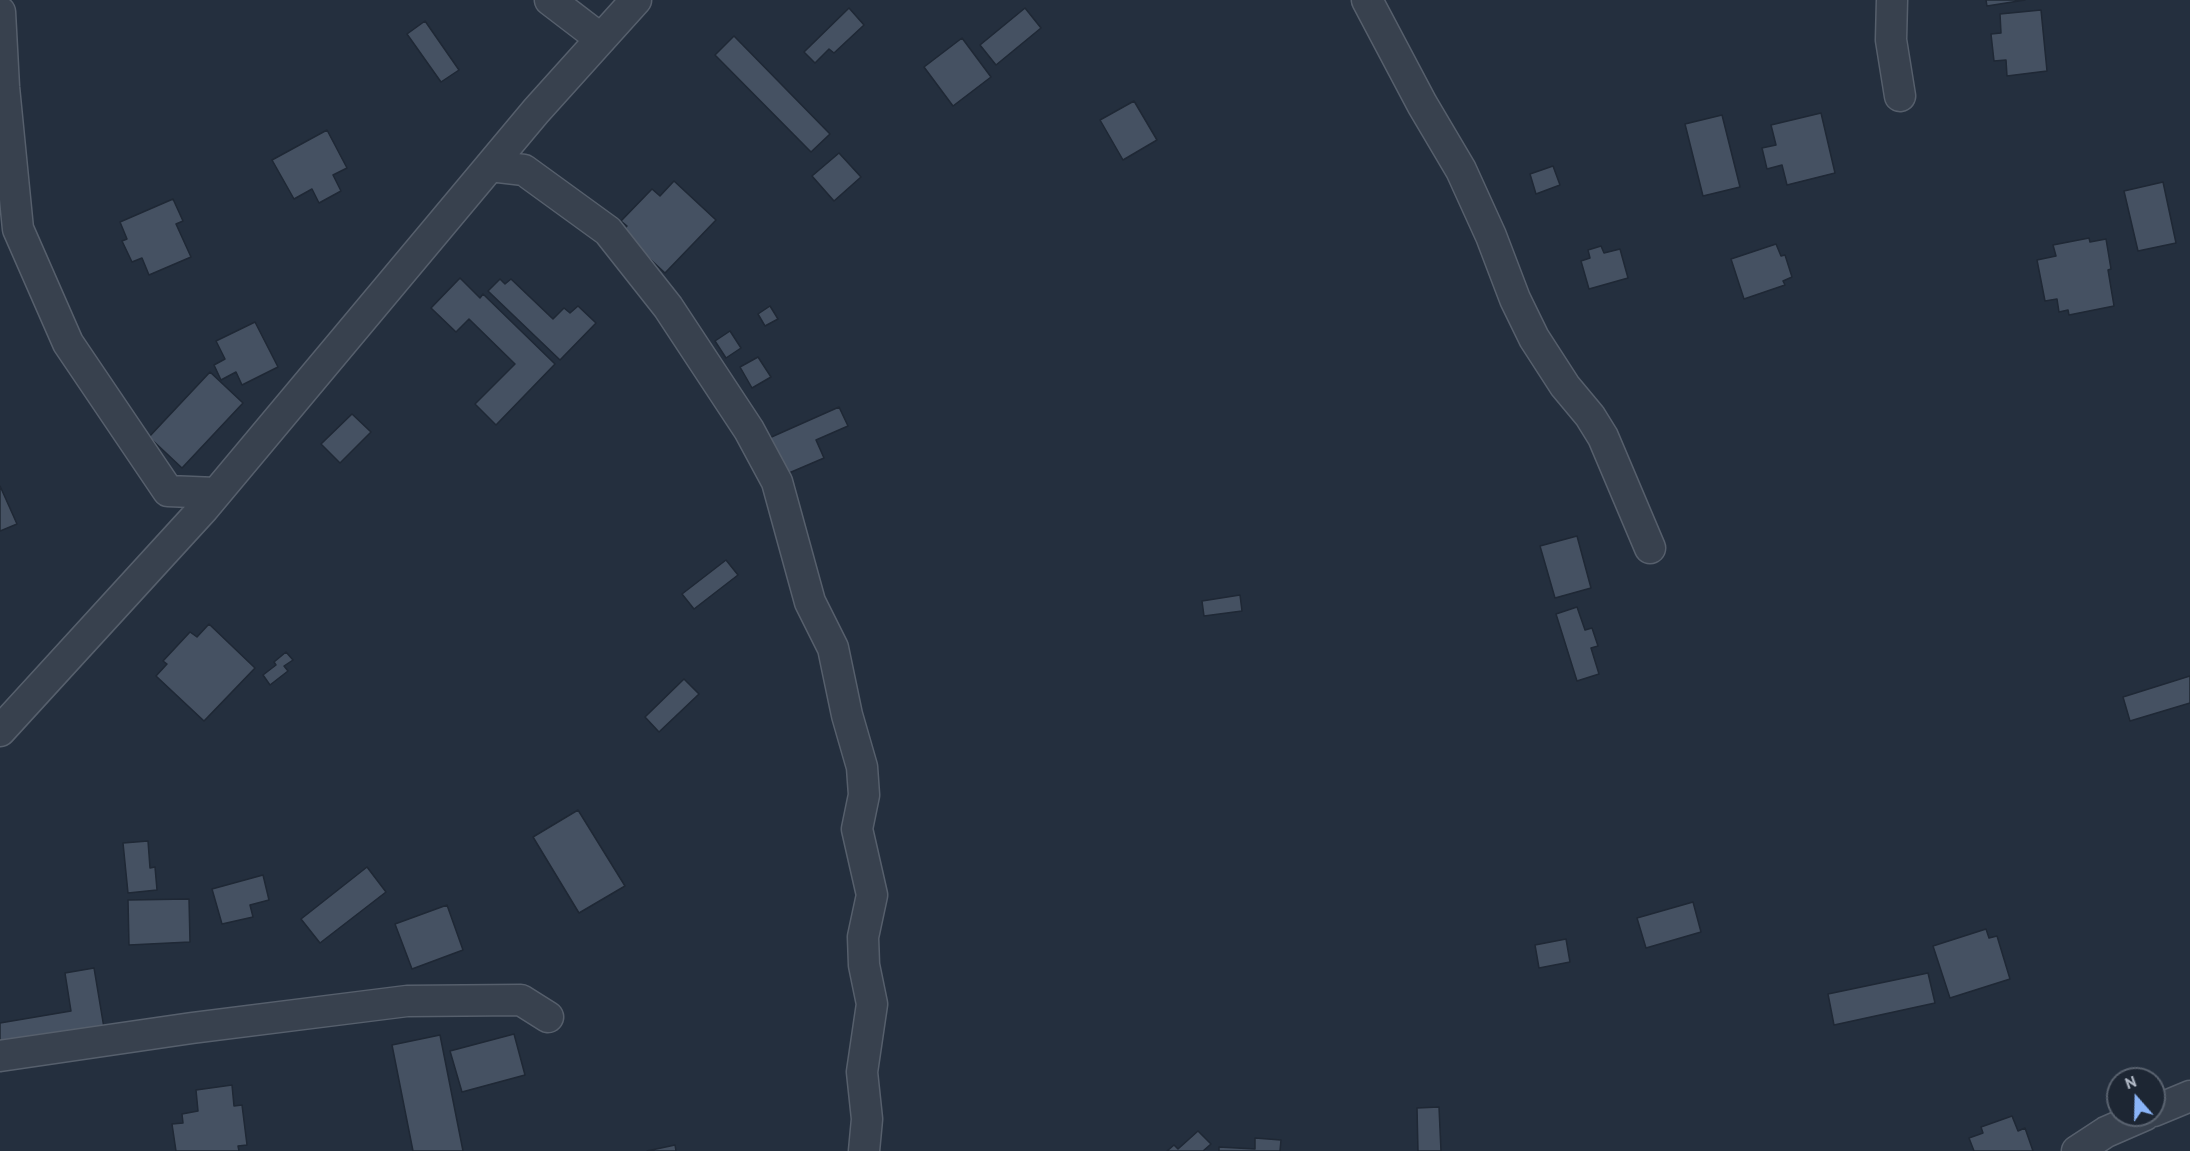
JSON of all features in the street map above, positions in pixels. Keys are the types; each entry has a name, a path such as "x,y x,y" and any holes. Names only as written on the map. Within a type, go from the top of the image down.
{"street":[{"path":"550,0 601,39"},
{"path":"0,730 216,493 490,166 636,0"},
{"path":"1367,0 1422,104 1461,170 1491,236 1515,299 1534,338 1565,386 1590,416 1603,437 1650,548"},
{"path":"1892,0 1890,40 1900,96"},
{"path":"0,12 4,87 18,229 68,343 168,491 178,536"},
{"path":"512,141 524,170"},
{"path":"490,166 524,170 608,231 668,307 748,430 777,482 810,602 833,648 862,767 864,795 857,829 872,895 863,937 864,965 873,1004 862,1072 867,1119 864,1151"},
{"path":"168,491 216,493"},
{"path":"0,1056 192,1028 407,1001 521,1000 548,1017"},
{"path":"2166,1106 2190,1096"},
{"path":"2077,1151 2117,1127"}],"building":[{"path":"1986,0 2025,0 1987,6"},
{"path":"849,8 864,25 834,53 829,49 815,63 804,52"},
{"path":"1025,8 1041,28 996,65 980,45"},
{"path":"2041,10 2047,71 2007,76 2006,60 1994,61 1991,34 2001,33 2000,14"},
{"path":"425,21 459,70 441,82 407,34"},
{"path":"734,36 830,134 811,152 715,55"},
{"path":"962,38 991,77 953,106 924,67"},
{"path":"1134,101 1157,140 1123,160 1100,120"},
{"path":"1821,113 1835,173 1787,185 1782,165 1767,169 1762,148 1776,145 1771,125"},
{"path":"1722,115 1740,187 1703,196 1685,124"},
{"path":"327,130 347,168 333,175 341,191 319,203 312,189 294,199 272,160"},
{"path":"839,153 861,177 834,201 812,176"},
{"path":"1553,166 1560,185 1536,194 1530,174"},
{"path":"674,181 716,220 665,273 621,232 627,226 621,221 652,189 660,196"},
{"path":"2163,182 2176,243 2138,251 2124,191"},
{"path":"173,199 183,221 176,224 191,257 149,275 142,258 132,262 122,241 127,239 120,222"},
{"path":"2089,238 2090,242 2106,239 2114,306 2069,315 2068,310 2059,312 2057,299 2045,301 2037,260 2056,256 2053,245"},
{"path":"1776,244 1781,256 1785,255 1792,277 1783,281 1785,285 1744,299 1731,259"},
{"path":"1601,246 1604,253 1620,249 1628,278 1589,289 1581,261 1590,258 1588,250"},
{"path":"460,278 480,298 483,294 555,364 496,425 475,404 515,364 469,319 456,332 431,308"},
{"path":"500,279 505,284 511,279 553,319 564,308 570,313 578,306 596,323 560,360 488,291"},
{"path":"770,306 778,319 765,326 758,314"},
{"path":"255,322 278,367 242,385 236,372 221,380 214,365 225,359 216,341"},
{"path":"730,331 741,348 726,358 715,341"},
{"path":"758,357 771,377 752,388 740,367"},
{"path":"210,372 243,403 182,468 149,437"},
{"path":"839,407 848,426 816,440 824,458 782,476 767,439"},
{"path":"352,414 371,432 340,463 321,444"},
{"path":"0,486 17,524 0,531"},
{"path":"1577,536 1591,588 1555,598 1540,546"},
{"path":"726,560 738,575 694,609 682,594"},
{"path":"1240,595 1242,611 1204,616 1202,601"},
{"path":"1577,607 1585,630 1592,628 1598,646 1591,648 1599,674 1577,681 1556,614"},
{"path":"209,624 255,668 204,721 156,676 167,664 163,661 190,632 197,637"},
{"path":"286,652 293,660 284,666 288,671 270,685 263,675 276,665 274,662"},
{"path":"2190,676 2190,703 2130,721 2123,697"},
{"path":"684,679 699,694 659,732 645,717"},
{"path":"578,810 625,886 579,913 533,837"},
{"path":"148,841 150,868 155,867 157,890 128,893 123,843"},
{"path":"367,867 386,892 320,943 301,919"},
{"path":"263,875 269,900 250,905 253,917 222,924 212,889"},
{"path":"189,899 190,942 129,945 128,900"},
{"path":"1693,902 1701,932 1646,948 1637,918"},
{"path":"447,905 463,950 412,969 395,924"},
{"path":"1986,929 1989,938 1997,936 2010,979 1950,998 1933,946"},
{"path":"1566,939 1570,962 1539,968 1535,945"},
{"path":"94,968 104,1028 0,1046 0,1023 71,1011 65,973"},
{"path":"1928,973 1935,1003 1834,1025 1828,994"},
{"path":"514,1034 525,1075 462,1092 450,1051"},
{"path":"440,1035 463,1151 413,1151 392,1045"},
{"path":"232,1085 234,1106 242,1105 247,1145 238,1146 239,1151 176,1151 172,1124 183,1123 182,1114 198,1111 196,1090"},
{"path":"1439,1107 1441,1151 1418,1151 1417,1108"},
{"path":"2012,1116 2018,1131 2025,1128 2033,1151 1974,1151 1969,1138 1983,1133 1981,1127"},
{"path":"1198,1131 1211,1144 1203,1151 1167,1151 1174,1145 1178,1149"},
{"path":"1255,1138 1281,1140 1280,1151 1219,1151 1219,1147 1255,1149"},
{"path":"675,1145 676,1151 647,1151"}]}
